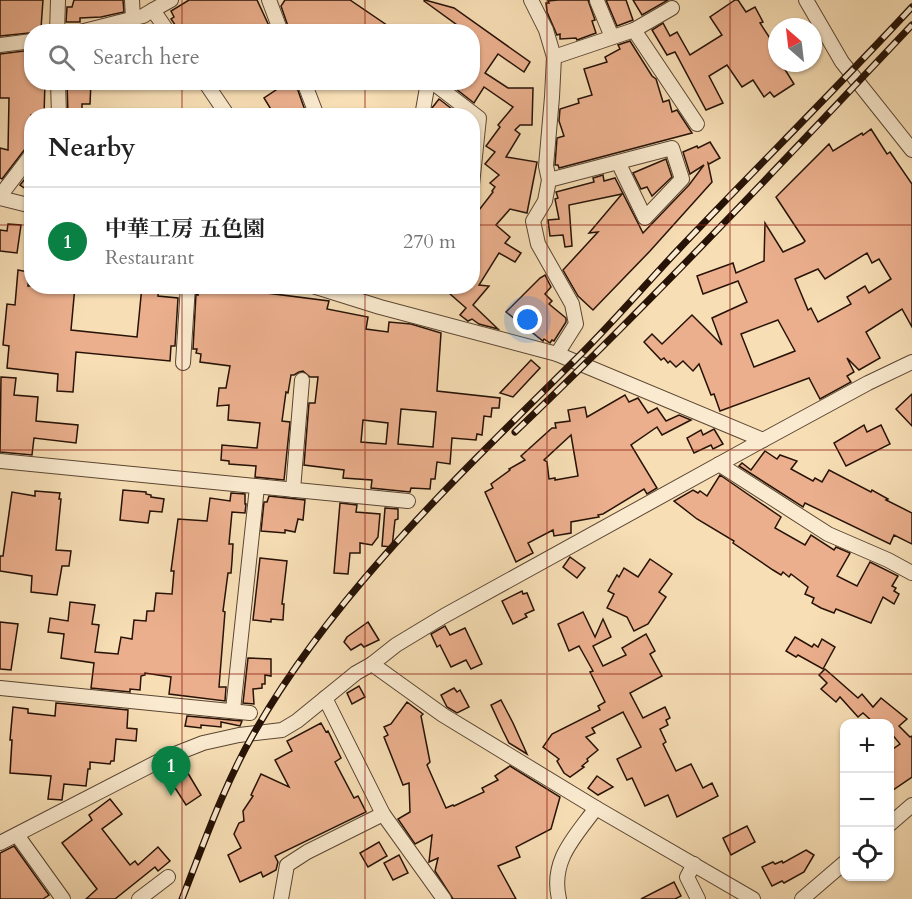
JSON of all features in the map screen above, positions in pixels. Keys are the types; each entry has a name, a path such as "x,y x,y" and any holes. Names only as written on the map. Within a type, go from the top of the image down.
{"street":[{"path":"57,24 58,0"},
{"path":"132,0 133,19"},
{"path":"113,24 143,16 171,0"},
{"path":"269,0 278,24"},
{"path":"531,0 546,30 554,57 546,165 549,180 545,201 533,221 538,244 572,304 576,324 557,354"},
{"path":"806,0 842,62 912,150"},
{"path":"597,1 612,37"},
{"path":"554,57 634,30 672,9"},
{"path":"153,10 163,24"},
{"path":"634,30 697,124"},
{"path":"0,45 24,41"},
{"path":"58,90 59,108"},
{"path":"210,90 223,108"},
{"path":"307,90 313,108"},
{"path":"424,108 428,90"},
{"path":"441,90 465,108"},
{"path":"549,180 618,162 672,148 682,179 645,218 618,162"},
{"path":"24,165 0,197 24,204"},
{"path":"183,363 187,294"},
{"path":"339,294 557,354 763,440"},
{"path":"0,843 165,758 203,744 239,735 282,730 297,721 356,673 444,616 868,383 912,362"},
{"path":"293,490 302,381"},
{"path":"0,461 408,501"},
{"path":"719,464 828,534 912,573"},
{"path":"233,710 257,486"},
{"path":"372,664 443,715 596,808 753,899"},
{"path":"0,688 250,713"},
{"path":"325,698 383,814 444,899"},
{"path":"894,821 912,805"},
{"path":"559,899 556,887 558,867 568,845 596,808"},
{"path":"281,899 287,865 307,852 383,814"},
{"path":"17,835 63,899"},
{"path":"694,864 687,877 698,899"},
{"path":"802,899 840,866"},
{"path":"139,899 168,877"}],"building":[{"path":"0,0 43,0 41,24 24,24 24,34 0,36"},
{"path":"74,0 123,0 124,12 101,17 80,18 80,22 66,22 67,7 72,7"},
{"path":"189,0 257,0 268,24 174,24 171,19 174,17 171,11"},
{"path":"285,0 350,0 385,24 287,24 281,6"},
{"path":"558,0 588,0 595,20 592,21 596,33 577,40 576,38 560,39 560,34 557,35 547,12 546,3"},
{"path":"606,0 626,0 633,20 617,26"},
{"path":"633,0 668,0 642,15"},
{"path":"735,0 738,0 746,12 755,7 763,22 760,23 768,35 768,72 787,72 794,84 774,97 770,92 764,97 753,80 742,87 727,65 709,76 723,103 706,110 675,52 667,55 652,30 663,23 670,36 677,32 690,55 722,35 710,17"},
{"path":"424,1 454,8 477,24 456,24"},
{"path":"480,26 530,62 524,72 498,54 485,73 508,88 533,88 532,125 520,125 515,130 520,134 506,157 537,162 527,213 510,209 496,225 510,237 505,243 521,253 515,262 499,253 480,283 480,209 495,187 490,183 499,175 485,164 495,152 486,146 500,127 498,125 513,107 484,87 474,103 457,90 480,90"},
{"path":"630,41 656,79 663,102 669,100 672,112 677,110 692,133 559,168 555,165 557,138 564,136 559,121 560,109 579,103 578,99 592,95 584,69 607,62 605,57 620,49 618,45"},
{"path":"24,51 24,90 45,90 44,108 24,108 24,150 2,179 0,178 0,148 8,150 9,98 0,98 0,54"},
{"path":"67,90 91,90 90,104 82,104 82,108 68,108"},
{"path":"276,90 298,90 304,108 270,108 264,98"},
{"path":"439,99 451,108 432,108"},
{"path":"871,129 887,154 890,152 912,184 912,327 902,309 866,332 880,358 859,370 847,358 854,372 847,376 851,382 820,399 809,378 720,411 699,364 693,371 683,361 676,367 664,358 661,360 644,342 652,334 662,344 692,315 722,345 712,318 747,302 738,281 703,294 697,276 733,263 736,273 764,261 765,223 783,252 803,243 805,241 776,197 829,144 833,151 862,133 863,135","holes":["867,253 872,263 879,259 891,279 869,293 865,286 847,297 851,304 818,322 811,308 808,310 795,279 818,269 825,279","778,320 795,351 754,367 741,334"]},
{"path":"710,142 720,158 708,163 712,182 593,310 578,296 563,270 598,232 589,233 622,194 569,205 572,246 565,247 563,235 550,236 548,220 559,219 556,192 594,182 593,178 603,175 604,181 615,178 643,233 689,185 704,165 690,174 683,152"},
{"path":"666,159 672,177 652,196 647,187 641,189 633,173"},
{"path":"8,224 21,225 17,253 0,251 0,230 7,231"},
{"path":"18,270 24,271 24,294 74,294 71,330 137,337 141,294 158,294 158,296 178,298 175,346 171,346 170,361 76,352 73,392 57,391 58,374 7,368 9,346 3,345 7,304 15,305"},
{"path":"545,275 551,287 545,294 552,301 549,304 566,318 566,322 554,341 550,343 544,339 543,341 506,312"},
{"path":"480,285 489,286 473,305 498,329 479,324 472,319 468,321 460,315 466,308 450,294 480,294"},
{"path":"196,294 275,294 329,301 327,309 368,317 366,329 388,332 389,322 411,324 441,333 437,391 500,398 499,408 492,408 491,417 484,416 482,435 477,434 476,440 452,438 450,464 437,462 435,479 431,479 430,489 411,488 410,492 371,488 372,480 343,478 344,470 304,465 309,403 315,403 318,377 310,377 303,371 299,372 291,375 288,393 286,392 282,421 290,422 284,480 255,477 256,466 229,464 229,461 221,460 222,445 257,448 260,423 228,420 229,405 217,406 219,388 226,388 230,366 200,362 201,354 196,353 197,349 193,349","holes":["401,409 436,412 433,447 398,444","363,420 388,423 386,444 361,442"]},
{"path":"531,360 540,368 513,397 500,393"},
{"path":"1,377 16,378 14,395 38,397 36,421 78,425 76,443 34,438 32,455 0,452"},
{"path":"912,394 912,426 896,409"},
{"path":"625,395 629,402 638,398 648,413 657,408 666,421 679,415 691,420 662,435 657,427 631,445 657,488 647,494 644,489 598,515 599,517 571,522 571,533 554,536 553,530 528,543 533,553 516,562 485,492 493,488 491,484 509,469 525,460 521,456 552,428 556,428 555,423 570,421 568,410 585,407 587,417","holes":["571,435 578,476 549,479 547,462 544,460"]},
{"path":"864,425 867,432 881,425 890,444 846,466 834,443"},
{"path":"714,429 723,444 713,449 711,445 694,453 687,438 701,430 703,435"},
{"path":"765,451 777,459 780,455 797,461 791,469 813,481 815,478 822,482 829,470 871,492 872,490 912,513 912,544 894,535 890,544 805,503 803,507 739,466 742,463 751,470"},
{"path":"720,475 781,517 775,528 805,545 811,535 834,550 836,547 850,553 837,576 857,586 870,562 898,576 892,586 899,594 894,604 883,597 871,623 836,609 834,613 821,608 812,603 814,598 805,594 808,587 791,574 789,577 783,572 781,575 674,501 693,490 698,493 700,491 707,496"},
{"path":"123,490 146,492 151,497 164,499 162,512 150,511 148,523 120,520"},
{"path":"35,491 60,493 56,550 71,551 69,566 62,566 57,595 31,592 32,576 0,571 0,556 3,556 12,492 35,496"},
{"path":"231,493 245,494 246,504 245,513 232,512 229,544 233,544 232,561 231,573 228,573 223,611 225,612 219,687 226,687 225,701 169,694 171,677 145,673 141,676 140,690 130,689 130,692 91,688 94,663 61,658 64,634 48,632 50,618 68,621 70,602 95,605 92,624 99,625 95,652 118,654 121,637 132,639 134,620 146,621 147,611 154,611 156,593 172,594 174,571 171,571 178,519 207,521 210,498 230,501"},
{"path":"269,496 305,500 303,520 298,519 295,532 261,531 264,502 267,502"},
{"path":"340,503 357,505 356,512 380,514 378,537 372,545 360,543 360,553 350,553 348,574 334,573"},
{"path":"385,508 398,509 392,547 382,546"},
{"path":"570,557 585,568 577,578 563,567"},
{"path":"260,558 287,561 282,604 284,604 283,620 271,619 271,622 253,620"},
{"path":"650,559 672,574 659,592 666,597 648,624 634,631 627,617 607,608 614,594 608,591 624,568 638,577"},
{"path":"522,591 523,594 527,593 534,610 525,614 527,617 513,624 502,601"},
{"path":"583,612 595,637 603,619 611,637 593,646 603,666 626,655 622,648 646,634 655,651 650,654 662,676 630,693 643,718 665,707 670,718 666,720 668,725 660,729 666,742 663,744 676,771 691,764 703,788 712,783 718,796 677,817 668,795 645,806 632,778 627,780 617,759 641,747 623,712 592,728 595,733 586,737 598,750 587,759 588,761 582,766 584,767 570,777 564,773 557,761 559,759 543,747 552,734 600,710 598,706 605,702 590,672 593,671 579,646 569,651 558,624"},
{"path":"0,622 18,624 11,670 0,669"},
{"path":"368,622 379,640 364,647 361,644 351,650 344,642 347,637"},
{"path":"445,626 450,635 465,628 482,664 471,669 466,660 451,667 440,645 437,647 431,634"},
{"path":"795,637 812,647 814,644 818,647 822,639 835,647 823,669 786,651"},
{"path":"248,658 271,659 271,676 265,675 265,684 262,684 262,688 253,689 254,704 243,703"},
{"path":"825,669 858,698 862,694 873,707 881,698 907,719 899,726 910,737 912,736 912,777 894,789 894,748 900,744 894,737 894,719 870,719 863,713 858,717 840,697 836,702 821,689 827,683 819,675"},
{"path":"359,686 365,697 352,704 347,693"},
{"path":"454,688 457,692 460,690 469,707 457,713 447,707 441,695"},
{"path":"501,700 527,754 509,743 503,731 491,705"},
{"path":"407,702 423,714 421,716 430,762 427,765 446,808 484,792 482,788 498,780 495,776 510,766 560,797 551,829 516,847 520,857 498,866 516,899 453,899 435,871 438,858 429,862 432,835 415,844 398,819 410,812 409,783 403,785 384,737 388,735 384,727 391,724"},
{"path":"56,703 128,710 127,728 137,729 136,741 116,739 114,761 110,764 90,762 86,786 64,784 62,800 48,799 51,776 10,773 13,707 28,709 28,713 55,716"},
{"path":"187,716 242,721 240,726 221,722 221,727 201,725 201,728 185,726"},
{"path":"321,723 326,732 328,731 341,758 335,762 354,798 358,796 366,812 275,856 278,862 276,870 263,877 261,872 240,882 228,855 241,848 234,834 239,823 244,821 243,811 253,796 251,795 261,774 289,787 275,760 292,751 287,741"},
{"path":"186,770 201,795 186,805 170,780"},
{"path":"597,776 613,787 598,795 588,788"},
{"path":"110,799 122,814 102,829 130,865 135,861 138,865 158,847 170,861 158,871 155,867 115,899 86,899 97,889 62,843 92,820 89,815"},
{"path":"747,826 755,842 731,855 723,838"},
{"path":"379,842 387,856 368,867 360,853"},
{"path":"14,846 49,895 43,899 0,899 0,853"},
{"path":"806,850 814,855 804,872 784,883 782,881 772,886 762,867 773,862 775,864 782,861 783,863"},
{"path":"399,855 408,873 393,880 384,863"},
{"path":"674,882 681,896 675,899 641,899"}],"railway":[{"path":"182,899 224,794 254,733 287,680 323,630 363,581 448,487 593,341 912,7"},
{"path":"515,432 667,282 912,25"}],"place":[{"name":"中華工房 五色園","path":"171,796"}]}
